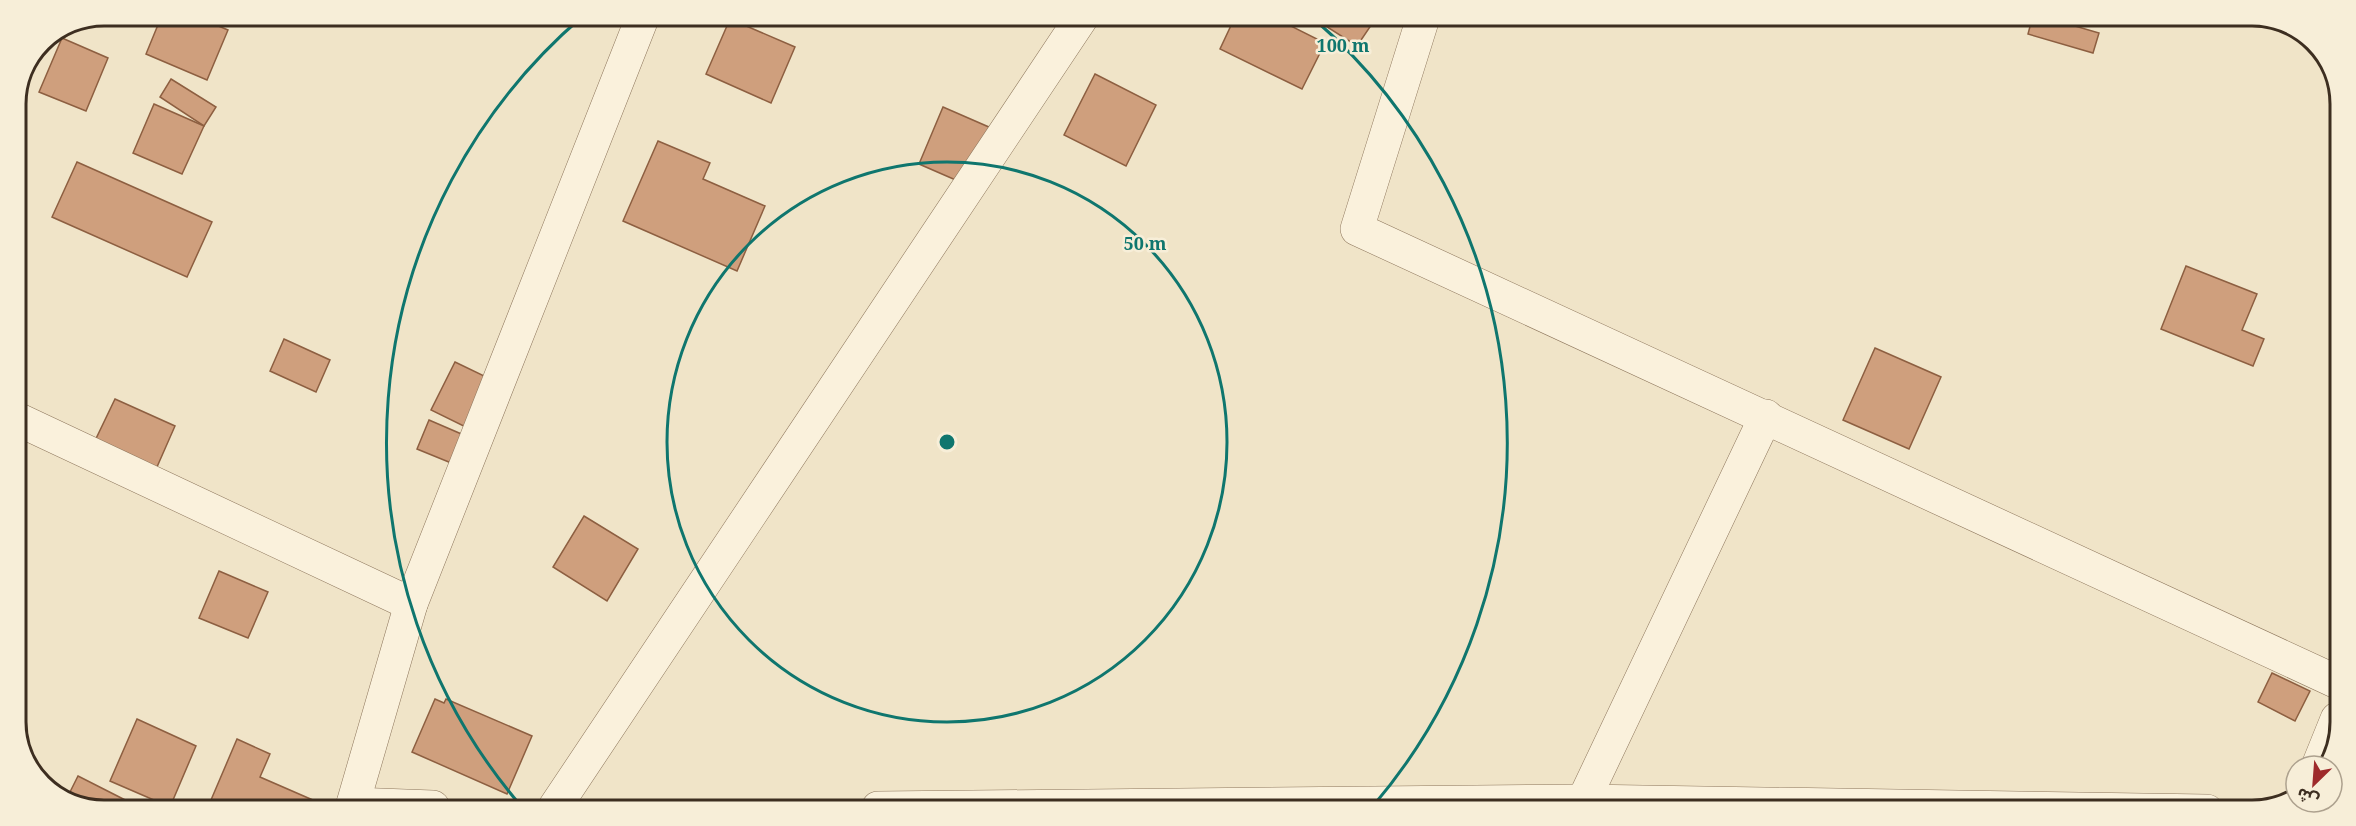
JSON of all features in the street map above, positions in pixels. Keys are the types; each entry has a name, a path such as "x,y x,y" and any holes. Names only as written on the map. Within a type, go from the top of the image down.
{"street":[{"path":"354,800 411,604 639,25"},
{"path":"560,800 1077,25"},
{"path":"1421,25 1357,229 1766,416 2330,679"},
{"path":"1584,800 1766,416"},
{"path":"26,423 411,604"}],"building":[{"path":"158,25 216,25 228,30 207,80 146,54"},
{"path":"727,25 744,25 795,47 771,103 706,74"},
{"path":"1231,25 1289,25 1325,43 1302,89 1220,49"},
{"path":"1324,25 1371,25 1357,46"},
{"path":"2030,25 2072,25 2099,33 2093,53 2028,34"},
{"path":"62,38 108,58 86,111 39,92"},
{"path":"1095,74 1156,105 1126,166 1064,135"},
{"path":"171,79 216,107 204,126 160,97"},
{"path":"154,104 204,126 182,174 133,153"},
{"path":"943,107 998,131 974,188 919,164"},
{"path":"658,141 710,163 703,179 765,206 737,271 623,221"},
{"path":"77,162 212,222 187,277 52,217"},
{"path":"2186,266 2257,294 2242,330 2264,339 2253,366 2161,329"},
{"path":"284,339 330,360 316,392 270,371"},
{"path":"1875,348 1941,377 1909,449 1843,420"},
{"path":"455,362 511,389 486,437 431,410"},
{"path":"115,399 175,426 153,476 92,447"},
{"path":"429,420 473,439 461,467 417,449"},
{"path":"584,516 638,549 607,601 553,567"},
{"path":"219,571 268,592 248,638 199,618"},
{"path":"2272,673 2310,691 2295,721 2258,702"},
{"path":"435,699 444,703 446,699 532,736 507,794 412,752"},
{"path":"137,719 196,746 173,800 154,800 110,781"},
{"path":"237,739 270,754 260,777 313,800 211,800"},
{"path":"78,776 125,800 88,799 69,793"}]}
